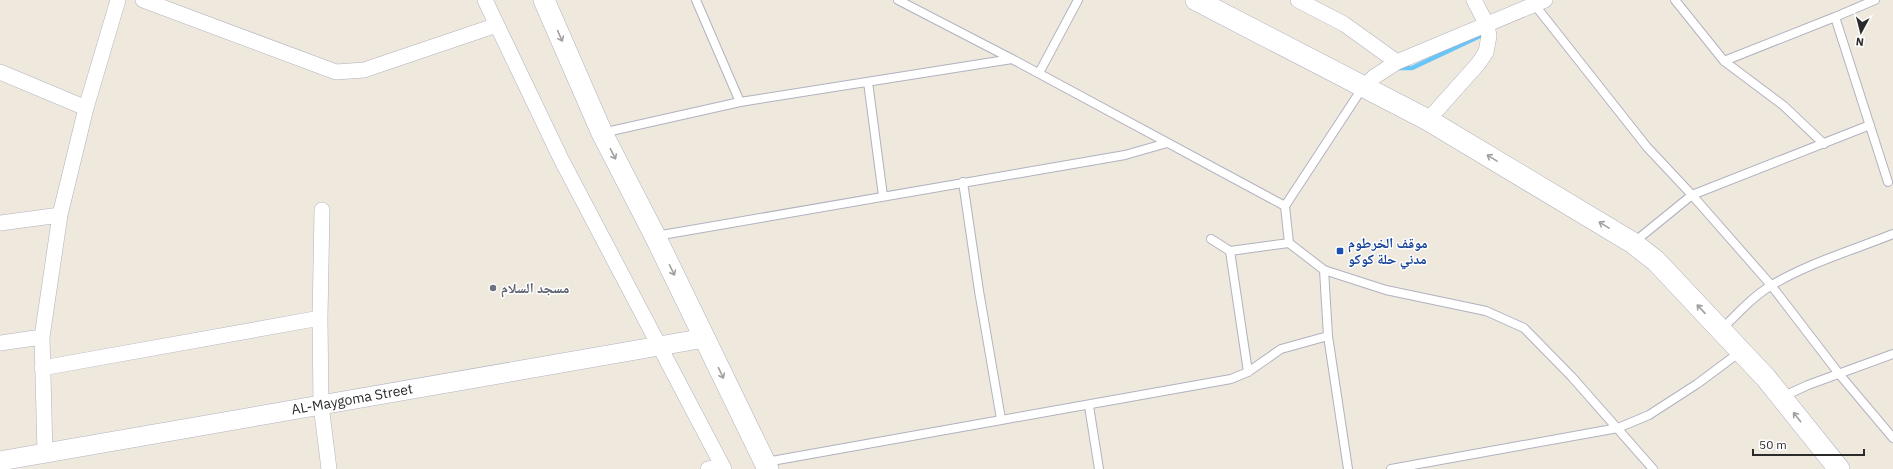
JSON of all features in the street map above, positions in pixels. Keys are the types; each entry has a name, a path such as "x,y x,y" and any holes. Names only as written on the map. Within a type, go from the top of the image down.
{"main road":[{"path":"544,0 602,133 655,236 766,466"},
{"path":"1196,0 1428,120 1633,243 1656,261 1741,351 1782,398 1839,469"}],"street":[{"path":"45,453 42,337 60,215 86,108 118,0"},
{"path":"485,0 560,158 660,346 718,468"},
{"path":"1298,0 1344,24 1397,62"},
{"path":"1428,120 1478,64 1486,52 1489,36 1487,25 1474,0"},
{"path":"149,1 336,72 364,70 497,25"},
{"path":"1364,87 1374,77 1397,62 1539,2"},
{"path":"0,72 86,108"},
{"path":"322,210 320,318 321,405 329,469"},
{"path":"0,223 60,215"},
{"path":"42,368 320,318"},
{"path":"0,343 42,337"},
{"name":"AL-Maygoma Street","path":"0,461 705,338"}],"lane":[{"path":"696,0 740,102"},
{"path":"898,0 1039,73 1285,206"},
{"path":"1039,73 1078,0"},
{"path":"1675,0 1724,61 1784,106 1824,144"},
{"path":"1724,61 1875,0"},
{"path":"1539,2 1647,147 1692,195 1771,285 1840,375 1893,438"},
{"path":"1835,17 1888,182"},
{"path":"602,133 740,102 1012,59"},
{"path":"868,82 884,196"},
{"path":"1289,243 1285,206 1364,87"},
{"path":"1633,243 1692,195 1870,125"},
{"path":"655,236 1125,155 1166,143"},
{"path":"963,182 979,291 1001,419"},
{"path":"1721,330 1744,307 1771,285 1806,268 1893,234"},
{"path":"1211,239 1230,251 1289,243 1324,270 1386,290 1486,311 1524,328 1572,377 1653,469"},
{"path":"1230,251 1248,372"},
{"path":"1324,270 1328,336 1348,469"},
{"path":"766,466 1001,419 1089,406 1231,379 1248,372 1281,349 1328,336"},
{"path":"1391,469 1618,428 1649,415 1697,384 1741,351"},
{"path":"1782,398 1808,385 1840,375 1893,354"},
{"path":"1089,406 1099,469"}],"waterway":[{"path":"1397,68 1412,68 1480,36"}],"place":[{"name":"موقف الخرطوم مدني حلة كوكو","path":"1340,251"},
{"name":"مسجد السلام","path":"493,288"}]}
